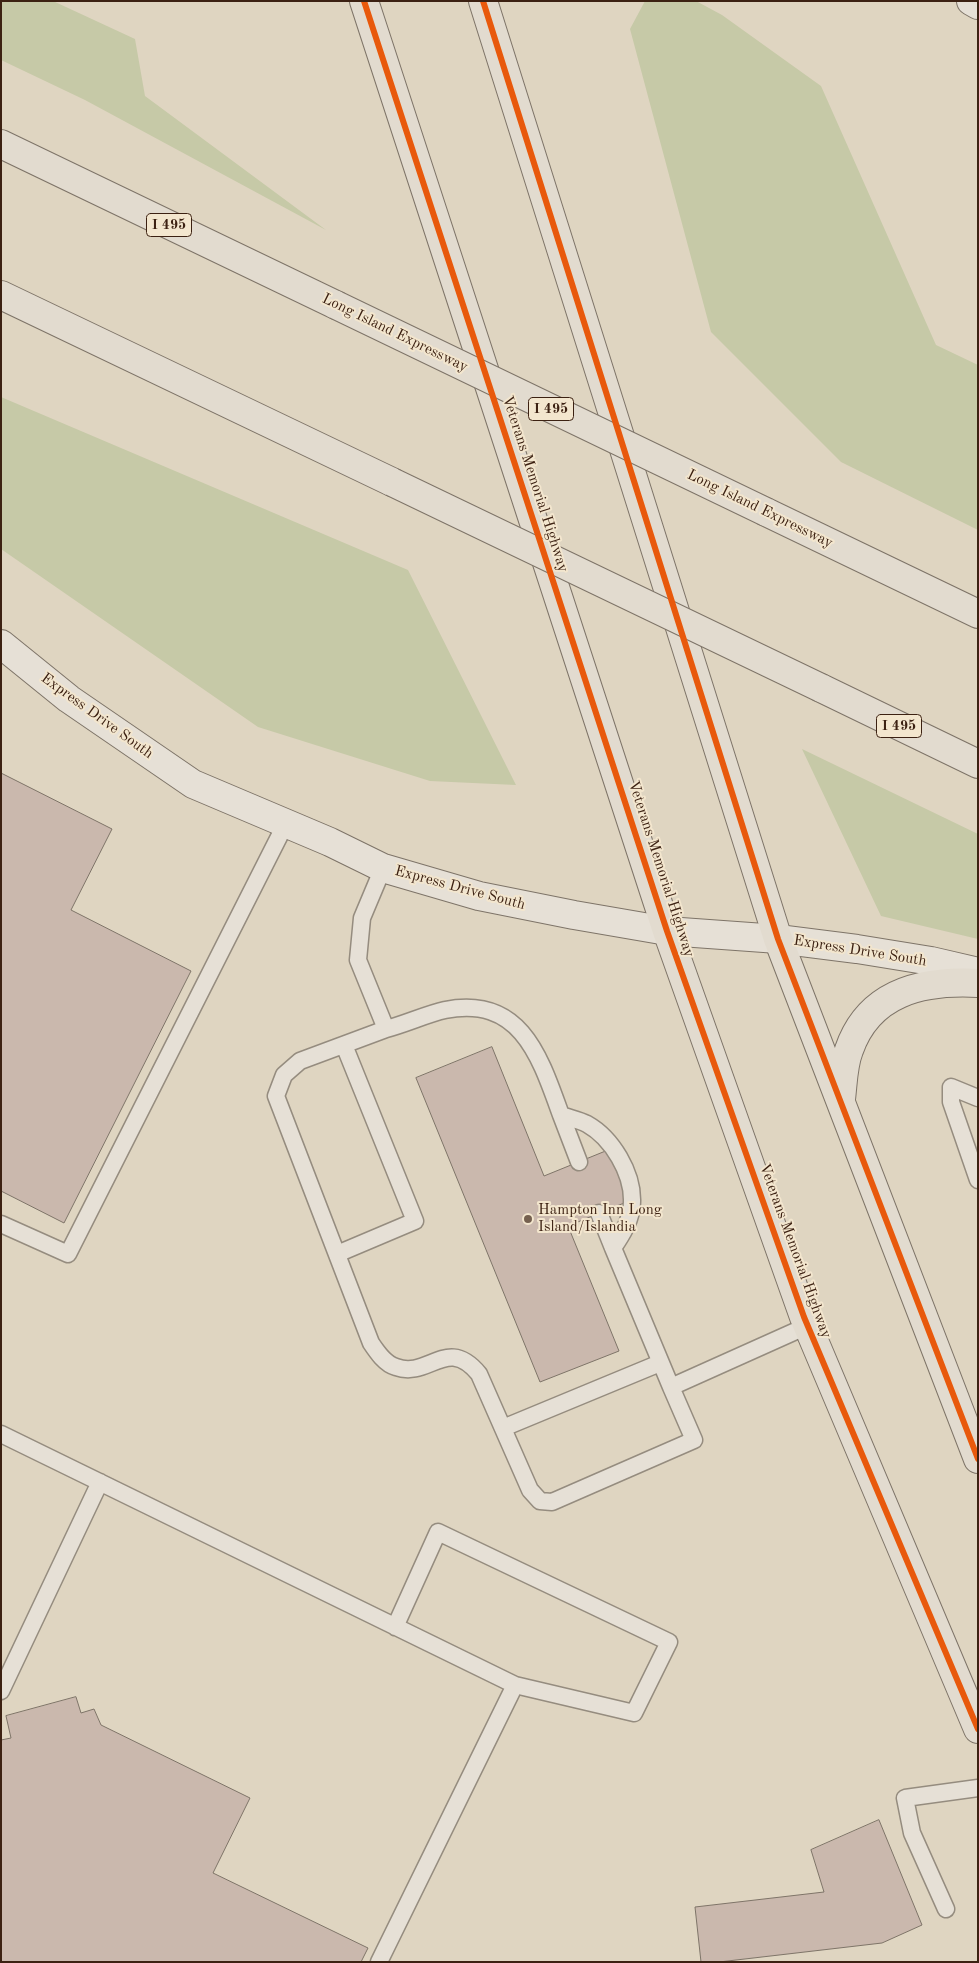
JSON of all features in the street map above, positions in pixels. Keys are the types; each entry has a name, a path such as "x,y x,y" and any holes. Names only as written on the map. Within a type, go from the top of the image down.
{"highway":[{"name":"Veterans Memorial Highway","path":"364,1 667,931 807,1326 978,1729"},
{"path":"483,1 778,939 972,1426 978,1459"},
{"name":"Long Island Expressway","path":"1,144 978,614"},
{"name":"I 495","path":"1,295 978,764"},
{"path":"841,1101 849,1050 861,1024 879,1005 903,992 930,984 978,983"}],"main road":[{"path":"971,1 978,4"},
{"name":"Express Drive South","path":"1,644 69,699 194,784 286,823 383,868 479,896 667,931 778,939 867,950 978,972"}],"lane":[{"path":"1,1224 68,1254 286,823"},
{"path":"383,868 362,918 358,960 386,1029"},
{"path":"579,1162 544,1069 525,1034 501,1016 471,1007 443,1010 300,1061 284,1075 276,1096 371,1343 381,1357 396,1368 417,1368 440,1358 457,1357 470,1364 479,1374 530,1490 540,1501 552,1502 694,1440 660,1363 599,1213"},
{"path":"337,1254 415,1221 344,1045"},
{"path":"978,1098 951,1087 951,1102 978,1180"},
{"path":"561,1115 587,1124 610,1145 627,1173 632,1202 626,1228 613,1248"},
{"path":"671,1387 807,1326"},
{"path":"503,1428 660,1363"},
{"path":"1,1434 515,1685 634,1713 669,1642 438,1532 395,1626"},
{"path":"1,1690 100,1482"},
{"path":"379,1962 515,1685"},
{"path":"946,1909 912,1833 905,1798 978,1788"}],"green space":[{"path":"1,1 53,1 135,39 145,96 326,230 85,100 1,60"},
{"path":"645,1 696,1 722,15 821,86 936,345 978,365 978,530 841,462 711,332 630,29"},
{"path":"1,397 408,570 516,785 430,781 258,727 1,549"},
{"path":"802,749 978,834 978,939 881,916"}],"building":[{"path":"1,773 112,829 71,910 191,971 64,1223 1,1191"},
{"name":"Hampton Inn Long Island/Islandia","path":"492,1047 544,1176 608,1150 629,1201 568,1226 619,1351 540,1382 416,1078"},
{"path":"76,1697 81,1713 94,1709 101,1725 250,1798 213,1873 368,1948 361,1962 1,1962 1,1740 11,1738 6,1716"},
{"path":"879,1820 922,1925 882,1943 719,1962 701,1962 695,1907 824,1892 811,1850"}],"cycle path":[{"path":"364,1 667,931 804,1317 978,1729"},
{"path":"483,1 778,939 978,1459"}],"place":[{"name":"Hampton Inn Long Island/Islandia","path":"528,1219"}]}
